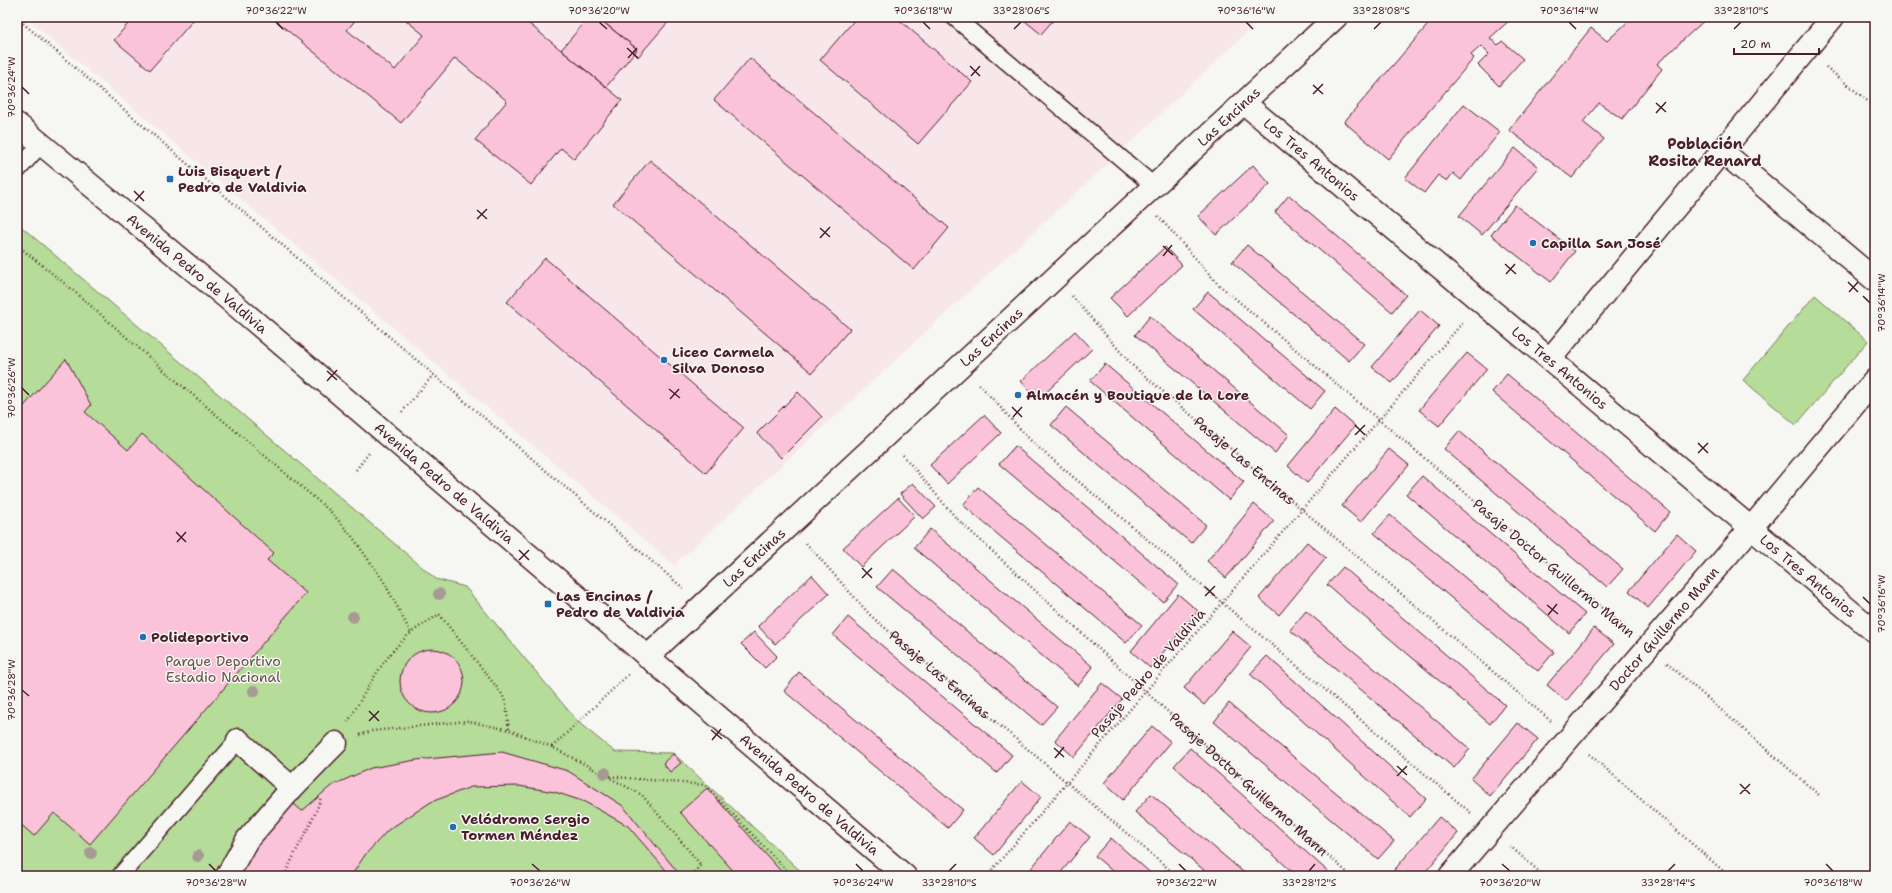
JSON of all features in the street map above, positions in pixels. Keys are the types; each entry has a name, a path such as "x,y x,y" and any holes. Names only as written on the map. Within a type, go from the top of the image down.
{"street":[{"name":"Las Encinas","path":"647,657 1336,17"},
{"path":"1550,359 1833,17"},
{"name":"Los Tres Antonios","path":"1244,103 1875,632"},
{"name":"Avenida Pedro de Valdivia","path":"17,124 233,303 905,876"},
{"path":"1722,151 1875,280"},
{"name":"Doctor Guillermo Mann","path":"1450,876 1750,528 1875,380"},
{"path":"238,740 292,788"},
{"path":"227,876 247,840 292,788 336,743"}],"lane":[{"path":"954,17 1154,186"},
{"path":"17,171 41,144"},
{"path":"120,876 238,740"}],"path":[{"path":"17,18 703,605"},
{"path":"1825,66 1875,107"},
{"path":"1169,228 1218,284 1379,420"},
{"path":"17,245 74,291 330,512 351,535 383,580 411,633"},
{"name":"Pasaje Pedro de Valdivia","path":"987,876 1481,301"},
{"name":"Pasaje Las Encinas","path":"1084,311 1132,365 1302,511"},
{"path":"990,396 1033,443 1471,813"},
{"name":"Pasaje Doctor Guillermo Mann","path":"1379,420 1648,647 1819,795"},
{"path":"916,469 956,518 1146,692"},
{"path":"1302,511 1553,722"},
{"name":"Pasaje Las Encinas","path":"820,559 871,616 1067,783"},
{"path":"336,743 376,674 394,649 411,633 439,614 502,694 506,704 509,730"},
{"path":"552,747 647,657"},
{"name":"Pasaje Doctor Guillermo Mann","path":"1146,692 1351,876"},
{"path":"336,743 372,731 466,721 509,730 552,747 642,795 701,865 694,872"},
{"path":"1570,737 1729,876"},
{"path":"603,775 705,785 792,876"},
{"path":"1067,783 1177,876"},
{"path":"285,876 289,865 318,810 322,795"},
{"path":"1514,850 1544,876"}],"shaded area":[{"name":"Liceo Carmela Silva Donoso","path":"25,17 1263,17 1117,155 674,565"}],"green space":[{"name":"Parque Deportivo Estadio Nacional","path":"17,223 436,579 465,587 578,722 615,752 673,753 806,876 17,876"},
{"path":"1815,295 1868,341 1796,425 1743,380"}],"building":[{"path":"134,17 196,17 150,70 114,40"},
{"path":"271,17 358,17 347,30 395,70 424,35 402,17 533,17 528,23 622,100 574,159 561,148 531,185 475,140 507,101 455,58 401,123"},
{"path":"589,17 597,17 637,49 606,87 561,50"},
{"path":"597,17 664,17 669,21 638,57 634,53 637,49"},
{"path":"857,17 896,17 972,82 918,144 820,60"},
{"path":"1020,17 1056,17 1041,34"},
{"path":"1429,17 1513,17 1490,38 1498,45 1502,41 1523,59 1499,86 1478,65 1489,54 1481,46 1471,55 1474,58 1388,159 1344,122 1432,20"},
{"path":"1633,17 1708,17 1657,64 1662,69 1622,119 1599,103 1583,122 1604,139 1572,178 1509,130 1591,28 1607,41"},
{"path":"750,58 949,228 914,270 714,100"},
{"path":"1464,104 1500,132 1461,180 1453,173 1447,181 1438,175 1424,193 1405,178"},
{"path":"1515,148 1538,167 1482,235 1459,216"},
{"path":"650,160 850,329 812,373 613,204"},
{"path":"1253,165 1270,184 1216,235 1198,216"},
{"path":"1289,195 1406,295 1392,312 1275,212"},
{"name":"Capilla San José","path":"1515,205 1575,251 1551,282 1491,235"},
{"path":"1247,245 1364,344 1349,361 1232,262"},
{"path":"1165,247 1182,265 1128,316 1110,298"},
{"path":"545,258 744,428 706,473 507,302"},
{"path":"1208,292 1325,391 1310,409 1193,309"},
{"path":"1420,310 1439,326 1392,383 1372,367"},
{"path":"1150,316 1289,435 1275,453 1135,335"},
{"path":"1075,331 1092,349 1038,400 1021,381"},
{"path":"1467,353 1487,369 1439,426 1419,410"},
{"name":"Polideportivo","path":"66,359 91,405 85,412 128,450 142,434 274,553 267,560 306,593 90,844 54,813 34,836 17,821 17,414"},
{"path":"1105,364 1244,482 1229,500 1090,381"},
{"path":"1507,374 1670,512 1655,531 1492,392"},
{"path":"798,392 822,417 781,458 757,433"},
{"path":"1066,407 1206,525 1191,543 1051,425"},
{"path":"1335,409 1355,426 1307,483 1288,466"},
{"path":"984,415 1001,433 947,484 930,465"},
{"path":"1459,431 1623,569 1607,587 1444,449"},
{"path":"1015,446 1178,584 1163,602 999,464"},
{"path":"1389,449 1409,465 1361,522 1342,506"},
{"path":"1422,476 1585,614 1569,633 1406,494"},
{"path":"913,483 936,507 923,519 900,494"},
{"path":"978,487 1142,625 1126,643 963,505"},
{"path":"898,498 915,516 861,567 843,548"},
{"path":"1254,504 1274,521 1226,578 1207,561"},
{"path":"1390,515 1554,652 1538,671 1374,533"},
{"path":"930,529 1093,667 1078,686 914,548"},
{"path":"1677,534 1696,551 1648,608 1629,591"},
{"path":"1307,542 1326,558 1279,615 1259,598"},
{"path":"1343,567 1505,705 1490,724 1327,585"},
{"path":"893,569 1057,707 1041,725 877,587"},
{"path":"812,575 829,594 775,644 758,626"},
{"path":"1178,594 1198,611 1150,668 1131,651"},
{"path":"1306,611 1470,749 1454,768 1290,630"},
{"path":"848,617 1012,755 997,773 833,635"},
{"path":"1594,628 1614,644 1566,701 1547,685"},
{"path":"1232,631 1251,647 1204,705 1184,688"},
{"path":"754,632 777,656 765,668 741,644"},
{"path":"432,649 450,654 455,658 459,663 464,681 459,699 455,704 450,708 432,713 414,708 409,704 405,699 400,681 405,663 409,658 414,654"},
{"path":"1267,656 1426,799 1410,817 1250,674"},
{"path":"799,672 963,810 948,828 784,691"},
{"path":"1102,683 1122,699 1074,757 1055,740"},
{"path":"1229,703 1394,841 1378,859 1214,722"},
{"path":"1518,723 1538,739 1490,796 1471,779"},
{"path":"1152,726 1171,742 1123,800 1104,783"},
{"path":"1190,748 1333,876 1297,876 1174,766"},
{"path":"502,752 568,771 623,806 681,876 671,876 628,826 585,802 555,792 519,786 471,787 431,802 388,830 365,855 351,876 236,876 288,799 302,811 331,786 371,768 416,760"},
{"path":"673,754 681,763 670,772 663,763"},
{"path":"1022,781 1041,797 994,855 974,838"},
{"path":"707,788 785,876 738,876 680,812"},
{"path":"1151,794 1248,876 1211,876 1135,812"},
{"path":"1439,817 1458,833 1422,876 1393,876 1391,874"},
{"path":"1070,821 1090,837 1058,876 1025,876"},
{"path":"1111,838 1154,876 1118,876 1095,856"}],"place":[{"name":"Luis Bisquert / Pedro de Valdivia","path":"170,179"},
{"name":"Capilla San José","path":"1533,243"},
{"name":"Liceo Carmela Silva Donoso","path":"664,360"},
{"name":"Almacén y Boutique de la Lore","path":"1018,395"},
{"name":"Las Encinas / Pedro de Valdivia","path":"548,604"},
{"name":"Polideportivo","path":"143,637"},
{"name":"Velódromo Sergio Tormen Méndez","path":"453,827"}],"district":[{"name":"Población Rosita Renard","path":"1705,152"}]}
